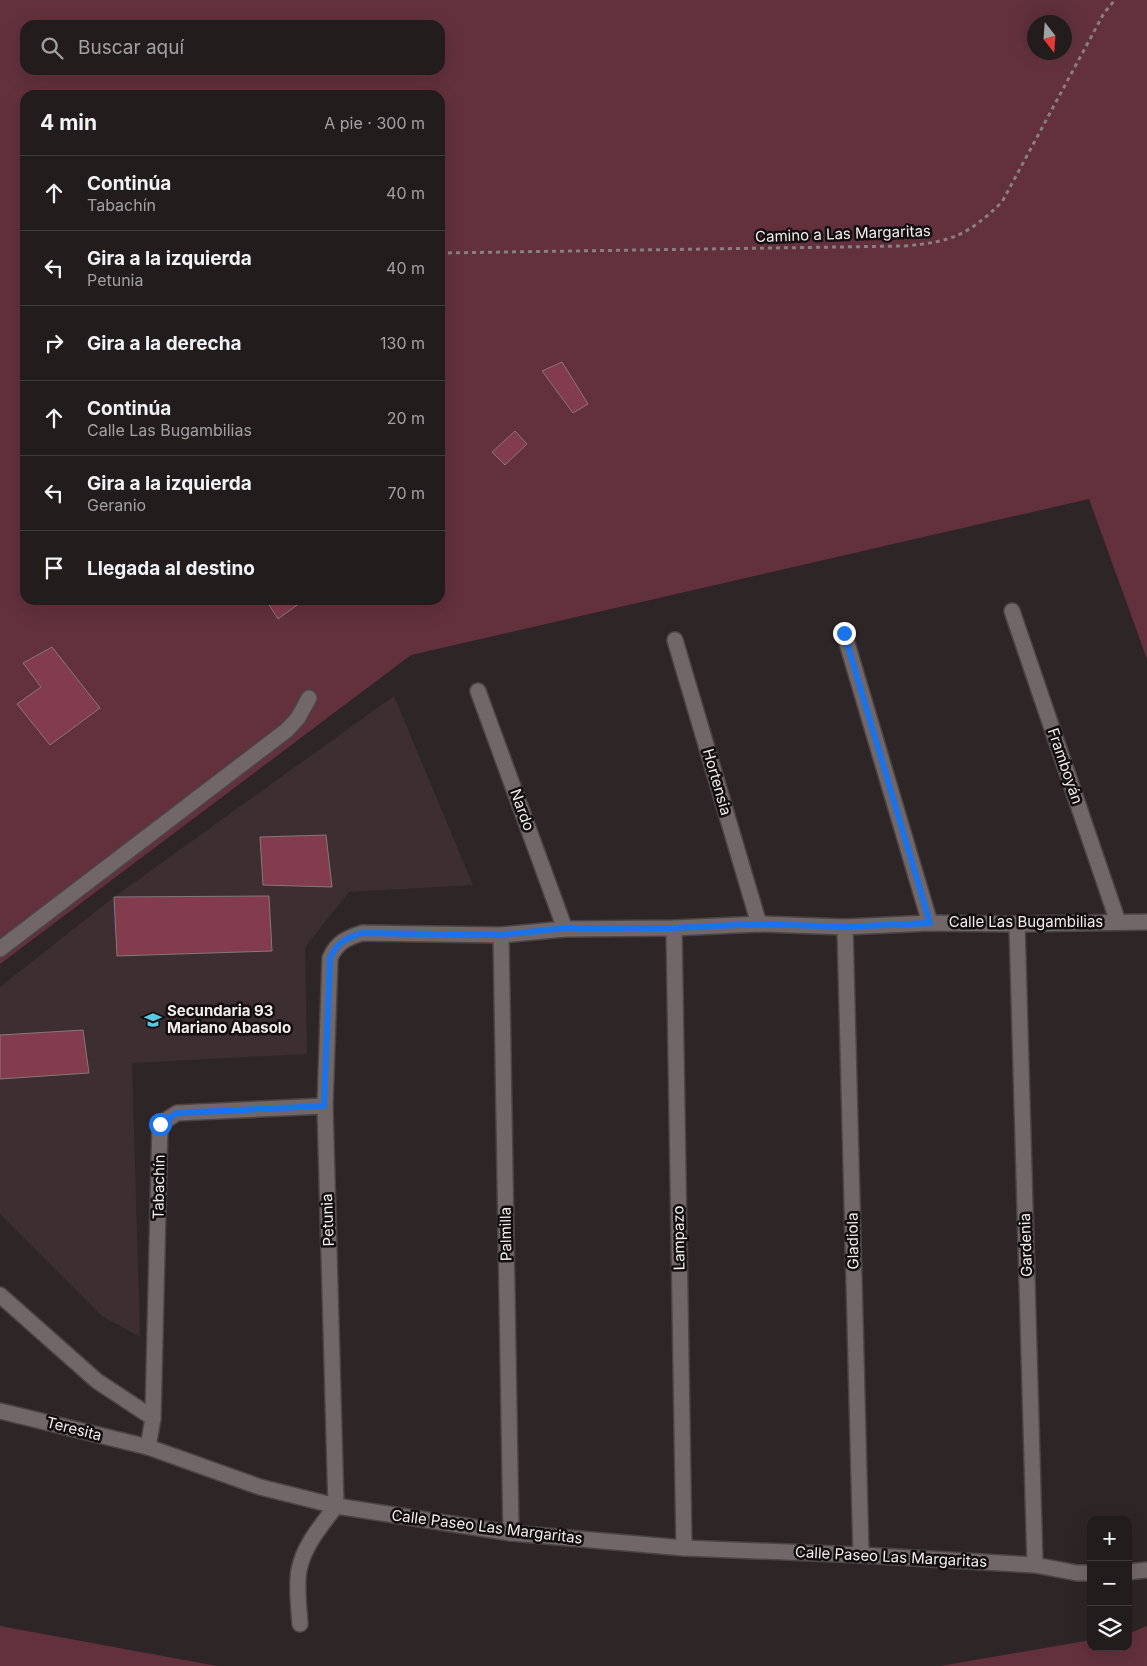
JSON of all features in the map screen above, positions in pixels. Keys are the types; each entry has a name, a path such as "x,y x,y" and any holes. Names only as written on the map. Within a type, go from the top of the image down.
{"street":[{"name":"Framboyán","path":"1012,611 1118,922"},
{"path":"844,633 930,923"},
{"name":"Hortensia","path":"675,640 759,924"},
{"name":"Nardo","path":"478,691 565,928"},
{"path":"0,949 287,730 298,718 309,698"},
{"name":"Calle Las Bugambilias","path":"344,939 362,933 501,935 565,928 674,928 759,924 845,927 930,923 1147,922"},
{"name":"Gardenia","path":"1017,924 1035,1565"},
{"name":"Gladiola","path":"845,927 861,1554"},
{"name":"Lampazo","path":"674,928 684,1548"},
{"name":"Palmilla","path":"501,935 511,1533"},
{"name":"Petunia","path":"336,1506 324,1106 330,958 334,948 344,939"},
{"name":"Tabachín","path":"153,1418 160,1124 177,1113 324,1106"},
{"path":"0,1295 97,1381 153,1418 148,1447"},
{"name":"Teresita","path":"0,1411 148,1447"},
{"name":"Calle Paseo Las Margaritas","path":"148,1447 260,1487 336,1506 511,1533 684,1548 861,1554 1035,1565 1077,1573 1087,1573"},
{"path":"300,1624 299,1571 303,1556 309,1542 336,1506"},
{"path":"1132,1572 1147,1570"}],"path":[{"name":"Camino a Las Margaritas","path":"445,253 904,246 934,244 956,238 980,224 1002,202 1104,13 1115,0"}],"shaded area":[{"path":"0,0 1147,0 1147,659 1089,499 411,655 0,964"},
{"name":"Secundaria 93 Mariano Abasolo","path":"394,696 473,885 349,892 305,947 307,1054 132,1063 140,1337 102,1316 0,1214 0,987 114,897"},
{"path":"0,1626 217,1666 0,1666"},
{"path":"1147,1626 1147,1666 940,1666 1087,1641 1087,1651 1132,1651 1132,1632"}],"building":[{"path":"562,362 588,404 573,413 542,371"},
{"path":"515,431 527,444 505,465 492,452"},
{"path":"269,605 297,605 278,619"},
{"path":"52,647 100,708 50,745 17,704 41,687 23,663"},
{"path":"326,835 332,887 263,885 260,837"},
{"path":"269,896 272,951 117,956 114,897"},
{"path":"83,1030 89,1073 0,1079 0,1035"}],"place":[{"name":"Secundaria 93 Mariano Abasolo","path":"153,1020"}],"route":[{"path":"160,1124 168,1117 177,1113 324,1106 330,958 334,948 344,939 362,933 501,935 565,928 674,928 759,924 845,927 930,923 844,633"}]}
